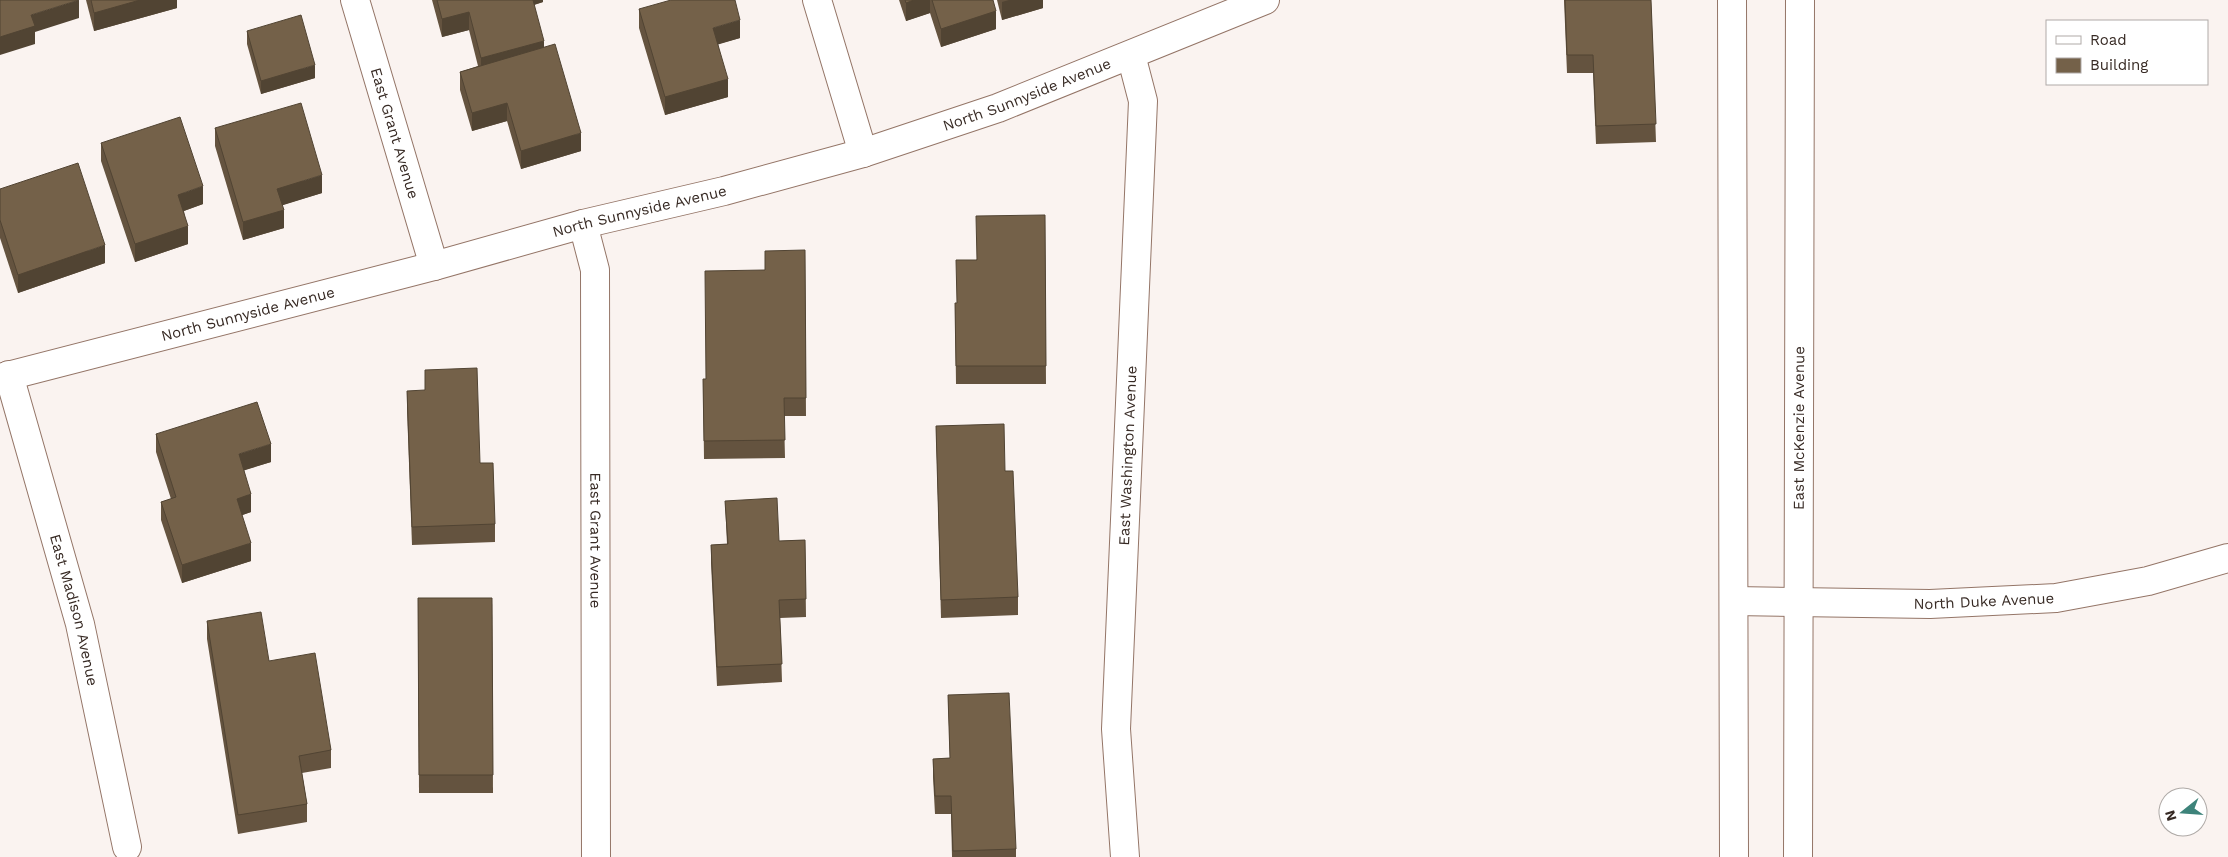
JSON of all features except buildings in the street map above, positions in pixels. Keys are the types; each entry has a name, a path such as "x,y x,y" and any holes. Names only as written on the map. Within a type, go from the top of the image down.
{"street":[{"name":"East Grant Avenue","path":"355,0 434,266"},
{"path":"817,0 862,153"},
{"name":"North Sunnyside Avenue","path":"5,377 434,266 583,224 724,191 862,153 998,108 1265,0"},
{"path":"1732,0 1734,857"},
{"name":"East McKenzie Avenue","path":"1798,857 1800,0"},
{"name":"East Washington Avenue","path":"1125,857 1116,730 1143,101 1131,55"},
{"name":"East Grant Avenue","path":"583,224 595,270 596,857"},
{"name":"East Madison Avenue","path":"5,377 80,624 127,848"},
{"name":"North Duke Avenue","path":"1734,601 1930,604 2056,598 2148,582 2228,558"}]}
